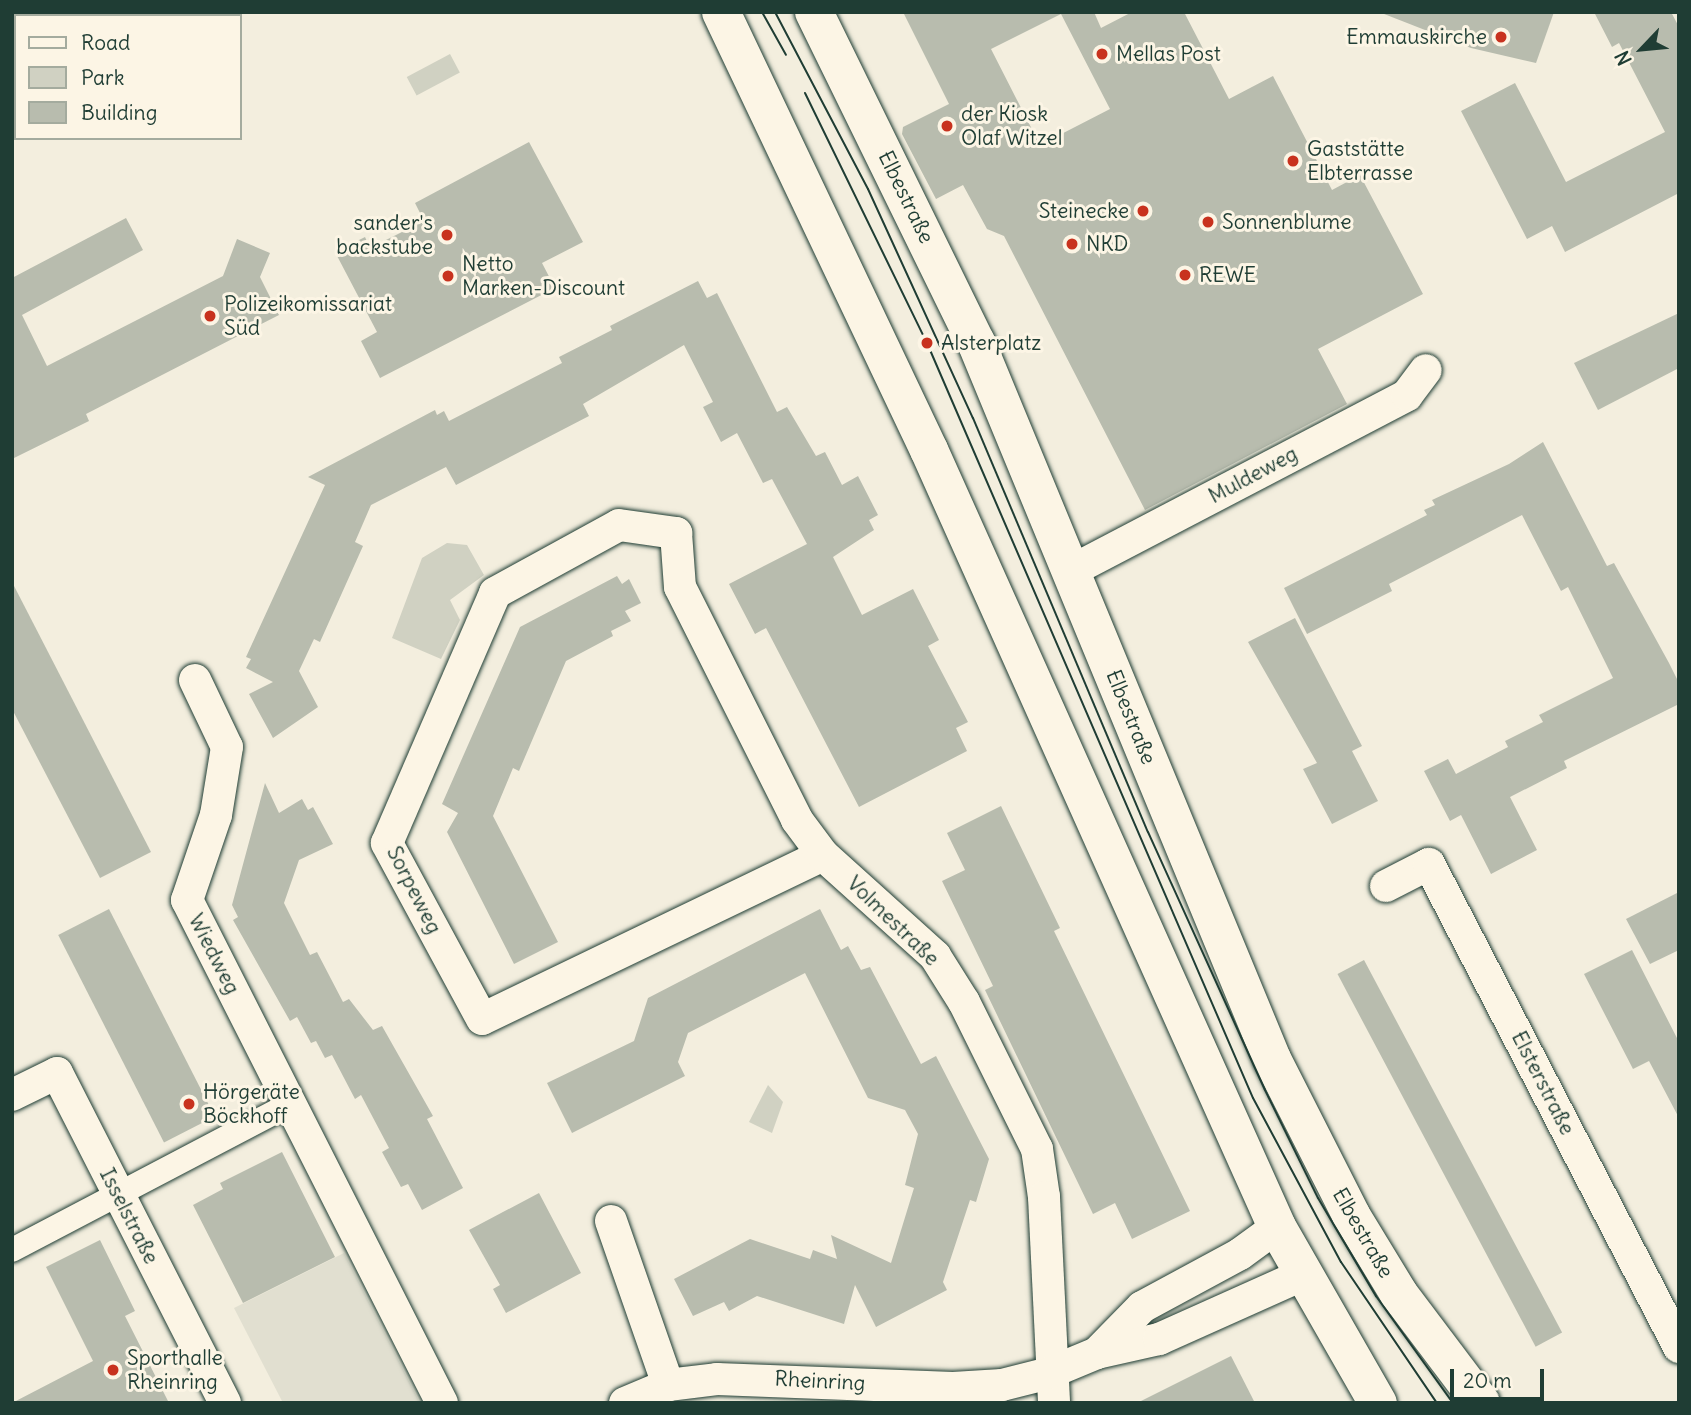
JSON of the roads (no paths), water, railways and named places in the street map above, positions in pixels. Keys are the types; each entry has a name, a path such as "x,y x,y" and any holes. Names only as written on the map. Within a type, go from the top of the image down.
{"street":[{"path":"720,12 929,450 1277,1227 1301,1275 1378,1403"},
{"name":"Elbestraße","path":"814,12 976,342 1210,912 1310,1137 1399,1294 1481,1403"},
{"name":"Muldeweg","path":"1071,571 1407,395 1426,370"},
{"name":"Sorpeweg","path":"676,533 619,525 495,593 387,843 482,1019 823,855"},
{"name":"Volmestraße","path":"676,533 680,587 797,820 823,855 935,956 964,1002 1037,1149 1044,1197 1052,1388"},
{"name":"Wiedweg","path":"195,680 227,747 216,815 187,900 442,1403"},
{"name":"Elsterstraße","path":"1386,886 1429,863 1679,1347"},
{"name":"Isselstraße","path":"12,1095 57,1073 225,1403"},
{"path":"12,1251 290,1104"},
{"path":"611,1221 668,1385"},
{"name":"Rheinring","path":"625,1403 668,1385 757,1378 953,1388 1052,1388 1097,1353 1142,1307 1240,1254 1277,1227"},
{"name":"Rheinring","path":"1097,1353 1159,1339 1301,1275"}],"tram line":[{"path":"762,12 786,55"},
{"path":"775,12 868,189 973,418 1148,832 1265,1090 1318,1198 1376,1296 1453,1403"},
{"path":"805,93 927,343 1253,1098 1341,1262 1437,1403"}],"place":[{"name":"Emmauskirche","path":"1501,37"},
{"name":"Mellas Post","path":"1102,54"},
{"name":"der Kiosk Olaf Witzel","path":"947,126"},
{"name":"Gaststätte Elbterrasse","path":"1293,161"},
{"name":"Steinecke","path":"1143,211"},
{"name":"Sonnenblume","path":"1208,222"},
{"name":"sander's backstube","path":"447,235"},
{"name":"NKD","path":"1072,244"},
{"name":"REWE","path":"1185,275"},
{"name":"Netto Marken-Discount","path":"448,276"},
{"name":"Polizeikomissariat Süd","path":"210,316"},
{"name":"Alsterplatz","path":"927,343"},
{"name":"Hörgeräte Böckhoff","path":"189,1104"},
{"name":"Sporthalle Rheinring","path":"113,1370"}]}
